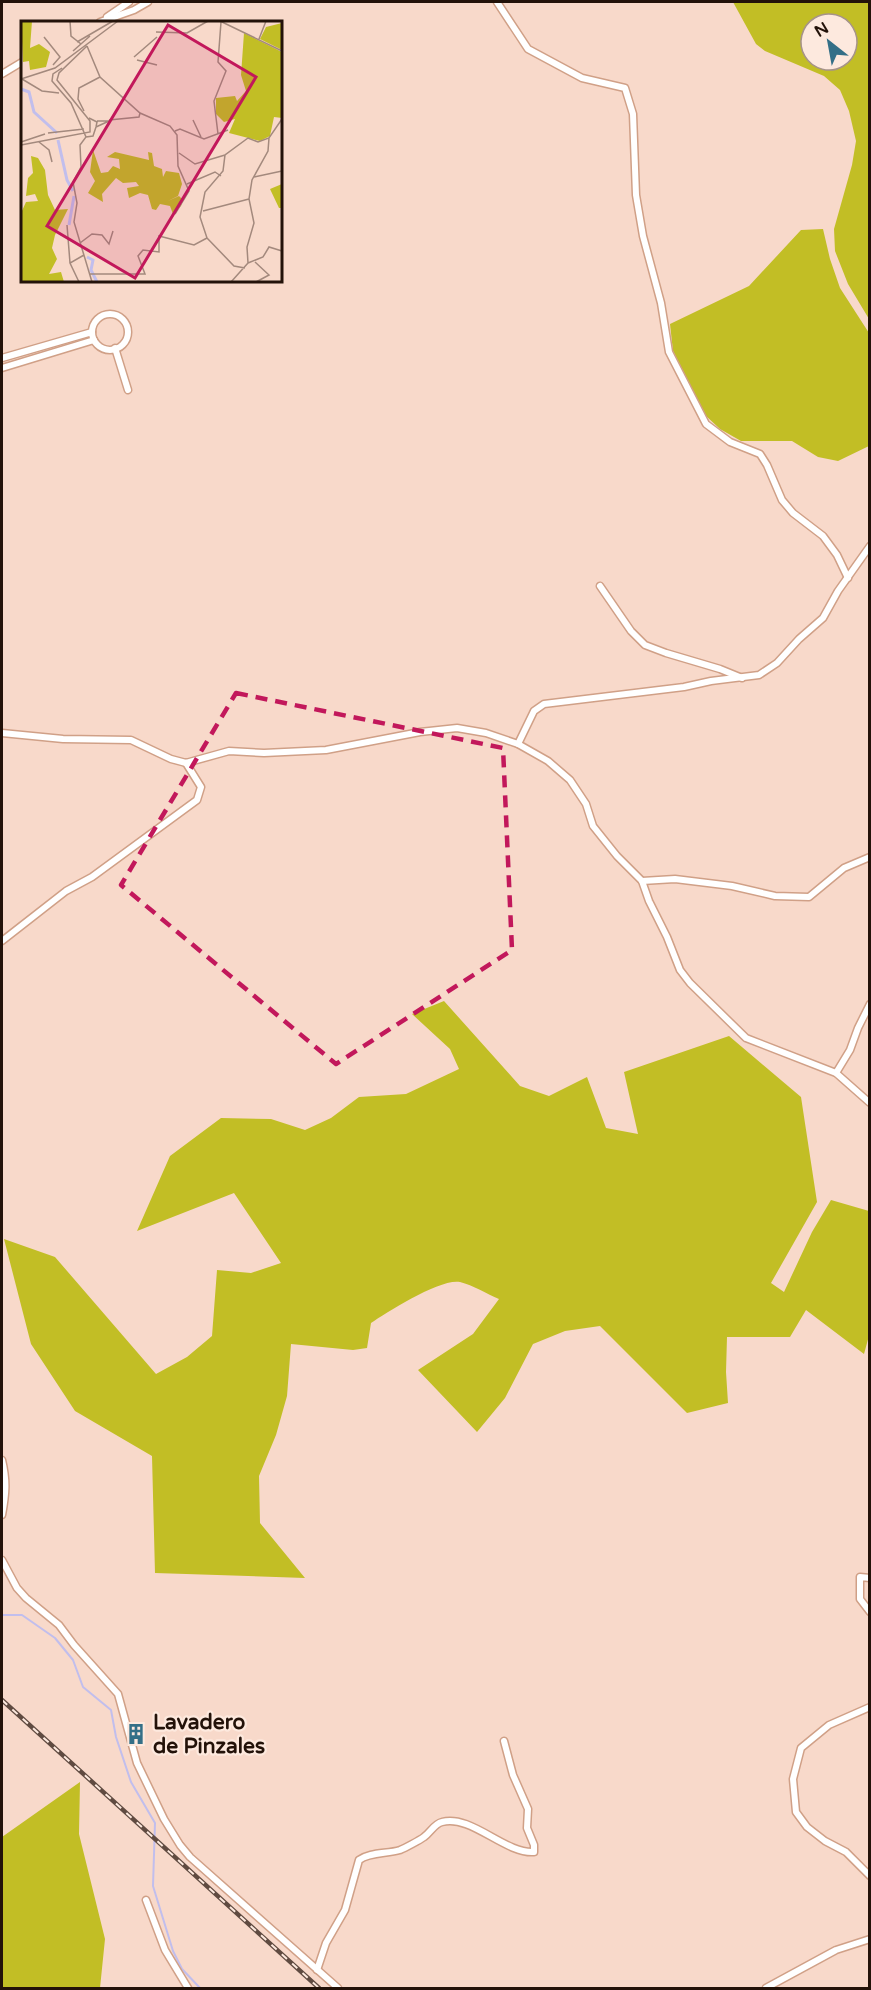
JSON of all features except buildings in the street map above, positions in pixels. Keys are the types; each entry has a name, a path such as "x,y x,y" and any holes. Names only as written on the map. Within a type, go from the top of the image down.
{"street":[{"path":"101,21 129,2"},
{"path":"103,21 134,10 148,2"},
{"path":"497,2 528,49 582,78 625,88 633,114 636,195 642,236 661,303 669,352 706,424 730,442 760,454 782,500 793,513 823,537 837,555 848,578"},
{"path":"2,74 21,63"},
{"path":"104,315 116,315 125,323 127,335 121,345 104,349 94,340 92,332 95,321 104,315"},
{"path":"2,358 92,332"},
{"path":"2,368 94,340"},
{"path":"115,348 128,390"},
{"path":"518,744 534,711 544,704 684,687 759,675 777,663 823,618 838,591 870,546"},
{"path":"600,586 631,631 645,645 742,678"},
{"path":"2,733 63,739 130,740 171,759 186,763 230,751 264,753 326,750 420,732 457,728 486,733 518,744 548,761 570,780 586,804 593,826 617,856 642,881 680,970 712,1006 746,1038 836,1073 870,1103"},
{"path":"2,941 66,891 92,877 197,800 201,787 186,763"},
{"path":"642,881 675,879 732,886 775,896 808,897 844,868 870,857"},
{"path":"836,1073 850,1050 870,1004"},
{"path":"2,1460 6,1478 2,1515"},
{"path":"2,1560 17,1588 59,1624 74,1645 118,1694 136,1763 164,1819 180,1845 190,1857 338,1989"},
{"path":"870,1578 860,1576 860,1599 870,1612"},
{"path":"870,1707 829,1725 801,1748 793,1779 796,1812 807,1827 825,1841 846,1852 870,1876"},
{"path":"317,1970 326,1943 345,1910 359,1860 364,1856 399,1850 424,1838 444,1821 469,1826 510,1846 528,1853 534,1852 534,1845 527,1828 528,1809 513,1775 504,1742"},
{"path":"146,1900 165,1950 188,1989"},
{"path":"766,1989 828,1954 870,1939"}],"highlighted area":[{"path":"236,693 503,748 512,950 336,1064 121,885"}],"shaded area":[{"path":"733,2 869,2 869,319 848,284 835,251 834,229 852,165 856,141 849,111 840,90 824,76 815,72 859,72 859,12 799,12 799,65 765,51 756,44"},
{"path":"823,229 840,288 869,333 869,446 838,461 818,457 792,441 741,441 720,429 705,415 673,351 670,324 749,286 801,230"},
{"path":"444,1001 520,1086 549,1096 587,1077 606,1128 638,1134 624,1072 729,1036 801,1097 817,1202 771,1283 784,1292 812,1232 831,1200 869,1211 870,1332 864,1354 806,1310 790,1337 727,1337 728,1403 687,1413 600,1326 565,1331 533,1344 505,1398 477,1432 418,1370 473,1334 499,1299 460,1282 440,1285 414,1297 371,1323 367,1348 353,1350 291,1344 287,1396 276,1435 259,1476 260,1523 305,1578 155,1573 152,1456 75,1411 31,1344 4,1239 55,1257 156,1374 187,1357 212,1336 217,1270 251,1273 281,1263 234,1193 137,1231 170,1156 221,1118 271,1119 305,1130 331,1118 359,1097 406,1094 459,1069 450,1049 412,1014"},
{"path":"80,1782 79,1834 105,1939 100,1988 2,1988 2,1837"}],"waterway":[{"path":"2,1615 22,1615 55,1638 73,1660 83,1687 111,1710 116,1737 131,1782 155,1823 153,1886 173,1951 182,1969 200,1988"}],"railway":[{"path":"2,1700 319,1988"}],"place":[{"name":"Lavadero de Pinzales","path":"136,1734"}]}
